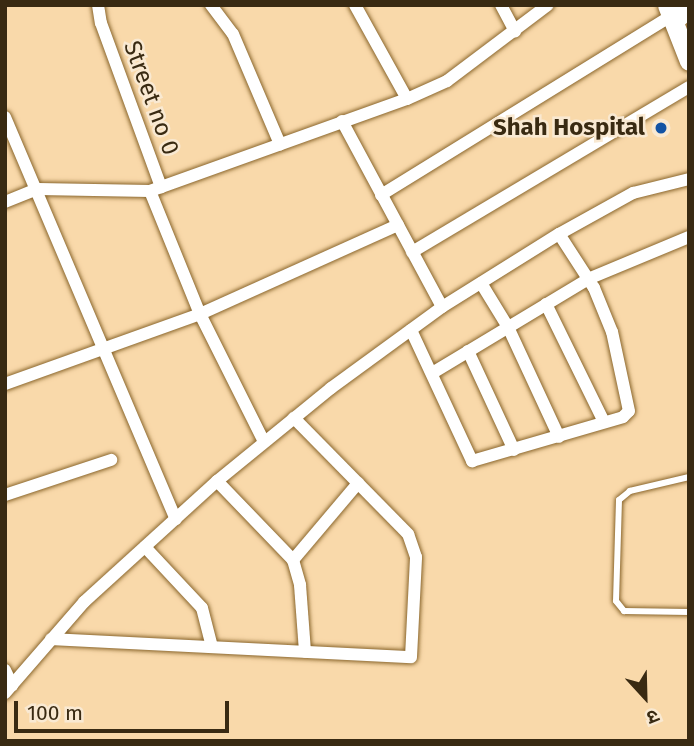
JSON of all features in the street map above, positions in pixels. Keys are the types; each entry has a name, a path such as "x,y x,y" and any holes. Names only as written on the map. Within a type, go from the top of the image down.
{"main road":[{"path":"676,13 689,61"}],"street":[{"name":"Street no 0","path":"98,5 100,23 200,314 264,442"},
{"path":"211,5 233,34 280,144"},
{"path":"355,5 407,99"},
{"path":"501,5 515,31"},
{"path":"5,202 38,190 156,189 407,99 447,81 548,5"},
{"path":"382,195 676,13"},
{"path":"412,252 689,87"},
{"path":"5,117 176,519"},
{"path":"342,121 442,307"},
{"path":"9,689 51,639 217,481 294,418 411,330 442,307 559,234 633,192 689,179"},
{"path":"5,384 200,314 398,225"},
{"path":"411,330 434,372 467,457 477,462 604,422 629,411 612,332 588,279 559,234"},
{"path":"434,372 588,279 689,237"},
{"path":"481,283 508,327 559,437"},
{"path":"546,304 604,422"},
{"path":"468,351 514,450"},
{"path":"51,639 405,659 413,655 416,557 408,534 294,418"},
{"path":"5,495 111,460"},
{"path":"217,481 293,560 300,584 305,652"},
{"path":"293,560 358,483"},
{"path":"145,547 202,608 212,647"},
{"path":"5,670 9,689"}],"lane":[{"path":"689,477 630,491 619,500 616,588 616,601 624,611 689,612"}],"place":[{"name":"Shah Hospital","path":"661,128"}]}
